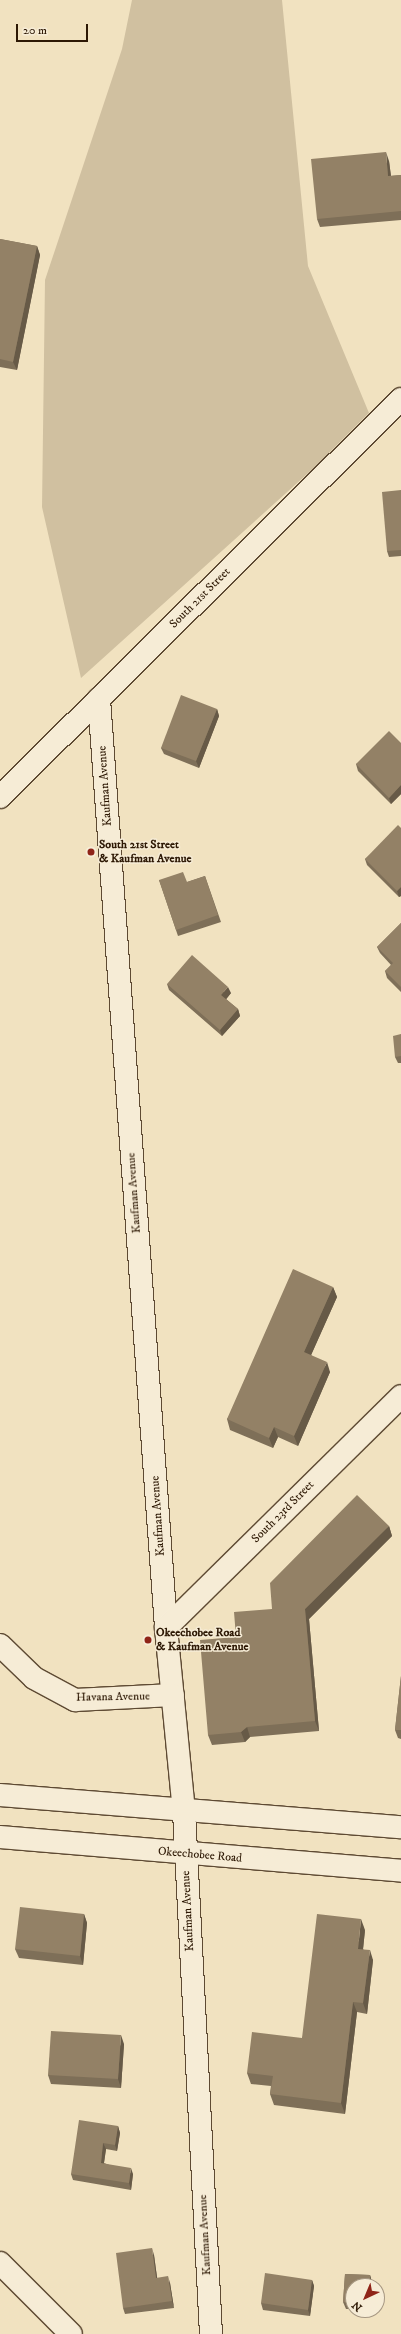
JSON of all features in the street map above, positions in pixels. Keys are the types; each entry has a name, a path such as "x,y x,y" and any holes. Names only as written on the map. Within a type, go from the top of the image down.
{"street":[{"name":"South 21st Street","path":"0,797 401,399"},
{"name":"Kaufman Avenue","path":"99,699 166,1628 184,1812 184,1854 211,2334"},
{"name":"South 23rd Street","path":"166,1628 401,1396"},
{"name":"Havana Avenue","path":"0,1645 34,1678 75,1700 173,1695"},
{"path":"0,1796 184,1812 401,1827"},
{"name":"Okeechobee Road","path":"0,1837 184,1854 401,1871"},
{"path":"0,2263 71,2334"}],"shaded area":[{"path":"132,0 282,0 308,266 369,413 316,466 81,678 42,507 45,280 122,49"}],"building":[{"path":"386,152 388,176 401,175 401,211 317,219 311,159"},
{"path":"0,239 37,246 13,362 0,359"},
{"path":"401,490 401,550 387,551 382,492"},
{"path":"181,695 217,709 196,761 161,748"},
{"path":"389,731 401,743 401,785 389,798 356,764"},
{"path":"398,825 401,828 401,887 397,891 365,859"},
{"path":"183,872 187,882 205,876 218,915 176,930 159,880"},
{"path":"401,923 401,987 385,971 393,963 377,947"},
{"path":"192,955 228,987 221,995 238,1009 220,1030 167,984"},
{"path":"401,1034 401,1056 395,1057 393,1036"},
{"path":"293,1269 333,1287 304,1352 327,1362 294,1436 274,1427 269,1438 227,1419"},
{"path":"357,1495 389,1526 305,1609 315,1721 247,1727 241,1732 208,1735 200,1640 236,1637 234,1612 272,1609 270,1583"},
{"path":"401,1676 401,1730 395,1730"},
{"path":"20,1907 84,1914 80,1956 15,1949"},
{"path":"317,1914 361,1919 358,1949 370,1950 363,2003 353,2002 341,2103 270,2094 273,2076 247,2073 252,2032 302,2038"},
{"path":"51,2031 121,2035 118,2079 48,2075"},
{"path":"79,2120 118,2126 115,2145 103,2143 101,2163 131,2168 129,2183 71,2174"},
{"path":"152,2248 156,2278 168,2276 172,2301 123,2308 116,2253"},
{"path":"265,2273 312,2280 308,2310 261,2303"},
{"path":"345,2274 370,2275 370,2278 345,2278 345,2302 343,2302"}],"place":[{"name":"South 21st Street & Kaufman Avenue","path":"91,852"},
{"name":"Okeechobee Road & Kaufman Avenue","path":"148,1640"}]}
